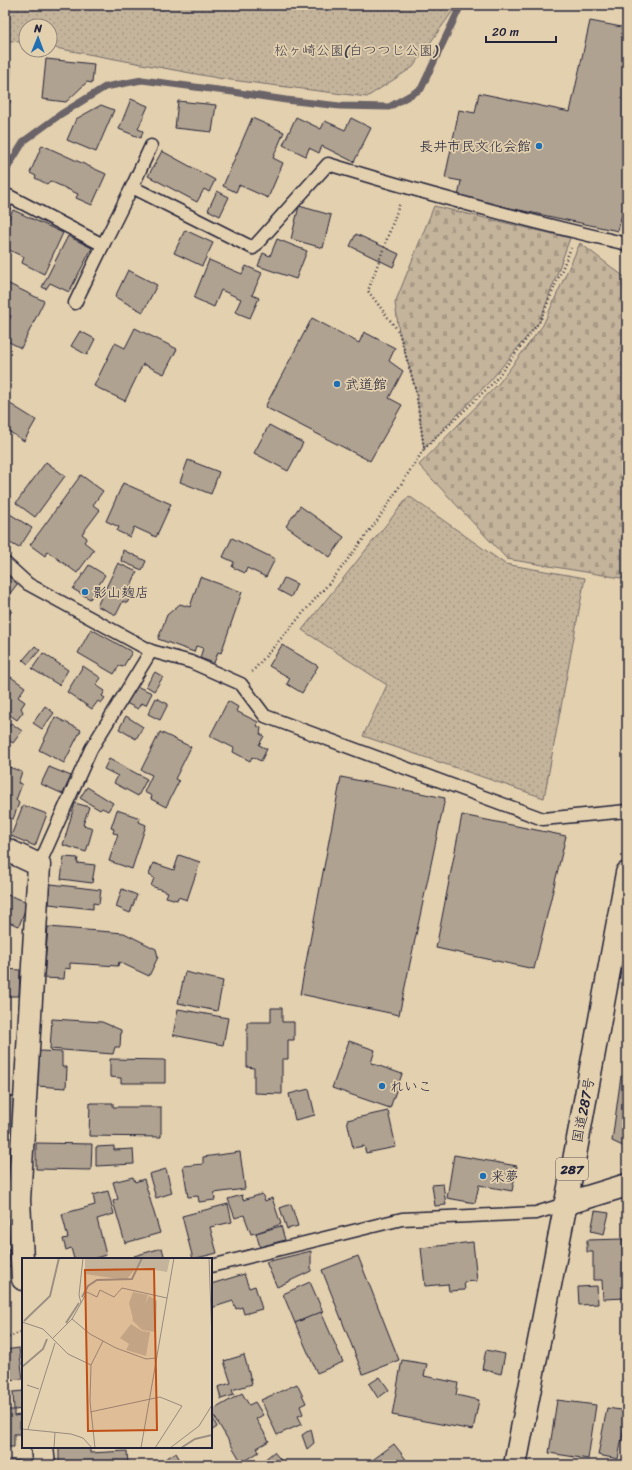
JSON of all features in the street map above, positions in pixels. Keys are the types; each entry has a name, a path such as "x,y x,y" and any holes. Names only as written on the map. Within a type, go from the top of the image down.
{"main road":[{"path":"5,849 39,865 19,1200 22,1259"},
{"name":"国道287号","path":"515,1465 627,873"},
{"path":"565,1204 627,1184"},
{"path":"42,1448 44,1465"}],"lane":[{"path":"75,303 151,146"},
{"path":"132,188 253,248 328,164 405,188 578,233 627,244"},
{"path":"5,204 9,196 103,245"},
{"path":"5,563 28,584 150,651 191,662 241,684 265,716 542,819 627,811"},
{"path":"39,865 91,749 150,651"},
{"path":"212,1266 402,1219 536,1213 565,1204"}],"path":[{"path":"405,188 368,291 398,332 416,391 424,449"},
{"path":"241,684 336,575 377,521 424,449 493,383 540,321 578,233"},
{"path":"5,1339 22,1331"}],"green space":[{"name":"松ヶ崎公園(白つつじ公園)","path":"5,5 457,5 413,67 367,97 223,79 58,48 58,18 18,18 18,42 5,40"},
{"path":"434,206 570,238 540,321 490,381 424,449 416,391 399,332 395,303"},
{"path":"580,243 627,279 627,579 507,559 419,465 499,383 543,325"},
{"path":"409,496 505,564 585,578 544,798 363,736 387,685 302,630"}],"building":[{"name":"長井市民文化会館","path":"590,21 627,28 627,191 618,231 458,197 461,181 445,178 459,110 475,113 479,93 570,112"},
{"path":"46,59 94,64 92,83 87,82 66,102 42,99"},
{"path":"5,66 11,66 10,103 5,102"},
{"path":"131,99 148,106 138,129 143,131 141,138 119,129"},
{"path":"178,101 216,105 212,132 175,128"},
{"path":"101,105 114,110 96,152 67,140 76,119"},
{"path":"296,117 321,129 325,121 345,130 351,118 371,128 354,162 322,146 319,153 309,148 306,156 283,145"},
{"path":"252,118 284,132 273,158 283,163 268,198 239,185 236,192 223,186"},
{"path":"42,145 106,174 92,205 76,198 78,194 50,181 47,184 35,178 36,176 30,173"},
{"path":"162,151 215,180 209,192 204,189 197,202 148,176"},
{"path":"217,191 229,197 220,216 208,210"},
{"path":"299,206 331,215 323,248 291,239"},
{"path":"13,210 63,233 44,274 22,263 24,257 5,248 5,226"},
{"path":"185,230 213,243 202,266 174,253"},
{"path":"356,234 399,254 393,267 350,246"},
{"path":"68,236 92,248 69,292 50,283 46,289 42,287"},
{"path":"277,239 307,251 296,279 258,266 263,253 270,256"},
{"path":"209,260 242,274 246,266 262,273 252,295 259,298 250,318 235,312 241,299 221,290 214,307 194,298"},
{"path":"128,270 157,285 143,312 115,297"},
{"path":"5,282 44,301 21,348 5,340 5,328 11,316 5,313"},
{"name":"武道館","path":"312,318 359,343 364,332 395,348 389,361 403,371 389,398 402,405 370,461 265,407"},
{"path":"135,328 177,349 164,374 143,364 125,401 94,386 115,343 125,348"},
{"path":"80,331 95,339 87,355 71,346"},
{"path":"7,402 36,420 24,441 5,429 5,406"},
{"path":"269,425 303,443 288,471 254,453"},
{"path":"188,460 219,472 211,494 180,482"},
{"path":"46,462 65,476 35,517 16,503"},
{"path":"81,475 103,491 93,505 100,510 82,534 87,538 84,542 94,550 77,573 47,551 45,556 30,545"},
{"path":"123,483 171,504 156,537 134,527 130,537 117,531 119,527 106,521"},
{"path":"300,506 344,537 330,557 286,526"},
{"path":"10,514 32,528 19,548 5,540 5,521"},
{"path":"232,538 275,559 266,577 247,568 245,573 232,567 234,562 223,557"},
{"path":"123,550 146,561 142,570 121,561"},
{"path":"118,563 137,572 128,592 132,594 127,603 123,601 116,615 97,606"},
{"path":"89,565 105,575 90,599 73,589"},
{"path":"5,572 18,583 8,596 11,599 5,605"},
{"path":"200,577 242,592 221,653 218,652 214,663 200,658 203,648 196,646 194,652 158,639 167,615 180,604 190,607"},
{"path":"284,578 297,584 291,597 278,590"},
{"path":"5,606 12,611 5,619"},
{"path":"91,629 132,652 123,667 119,666 114,674 78,653"},
{"path":"282,645 318,666 302,693 287,684 290,678 269,666"},
{"path":"35,646 40,650 28,664 23,660"},
{"path":"43,653 68,670 59,685 32,669"},
{"path":"83,666 101,678 96,685 105,691 102,696 105,698 101,703 98,701 92,709 67,692"},
{"path":"155,672 163,677 154,691 146,686"},
{"path":"8,675 25,687 18,697 25,702 21,708 23,712 17,720 7,713 5,716 5,680"},
{"path":"134,685 152,693 146,705 141,703 138,709 126,703"},
{"path":"156,698 168,704 160,720 148,714"},
{"path":"228,701 238,707 236,711 258,722 257,726 261,728 260,734 264,736 259,745 267,749 261,761 252,757 250,761 233,752 234,748 210,736"},
{"path":"45,706 54,713 42,729 33,723"},
{"path":"126,716 143,727 136,739 119,729"},
{"path":"55,717 81,730 64,763 39,750"},
{"path":"11,723 22,731 13,743 5,738 5,732"},
{"path":"160,732 191,747 175,779 179,781 166,807 151,799 152,796 144,792 152,775 141,770"},
{"path":"109,759 147,779 138,796 114,783 118,776 104,769"},
{"path":"7,766 22,772 18,783 22,784 16,800 19,803 13,819 5,817 5,772"},
{"path":"49,767 71,776 63,794 41,784"},
{"path":"341,777 445,798 399,1015 300,994"},
{"path":"87,787 113,803 108,811 102,808 100,810 80,798"},
{"path":"75,803 89,807 83,825 93,828 86,852 63,845"},
{"path":"23,805 47,814 35,846 11,836"},
{"path":"117,810 140,818 139,822 146,825 132,869 109,861 118,834 113,833 114,829 111,828"},
{"path":"462,815 566,836 534,969 436,948"},
{"path":"179,855 200,862 187,900 178,897 177,900 166,897 168,892 151,886 154,878 149,875 153,863 174,870"},
{"path":"64,857 78,858 77,863 95,865 92,883 61,879"},
{"path":"51,884 101,890 99,904 93,903 93,909 49,904"},
{"path":"122,889 137,895 130,913 116,907"},
{"path":"8,895 28,902 19,926 5,921 5,901"},
{"path":"48,927 124,933 156,949 158,957 149,976 119,962 118,966 70,963 70,969 65,968 64,979 44,978"},
{"path":"5,969 20,970 19,996 5,996"},
{"path":"185,972 223,981 217,1011 178,1003"},
{"path":"5,1001 8,1001 6,1026 5,1026"},
{"path":"271,1008 282,1008 282,1022 294,1022 294,1040 288,1040 288,1059 282,1059 282,1094 254,1093 254,1068 247,1067 247,1022 271,1022"},
{"path":"178,1009 228,1018 223,1045 173,1035"},
{"path":"52,1019 102,1022 121,1030 120,1047 115,1047 113,1054 50,1049"},
{"path":"349,1041 375,1050 371,1063 402,1074 390,1108 332,1088"},
{"path":"39,1051 62,1052 62,1067 67,1067 66,1088 37,1086"},
{"path":"110,1059 165,1060 165,1083 121,1083 121,1078 110,1077"},
{"path":"621,1076 627,1078 627,1148 612,1141"},
{"path":"309,1089 315,1115 295,1120 289,1094"},
{"path":"5,1096 17,1097 13,1129 5,1128"},
{"path":"90,1103 113,1103 113,1107 161,1107 161,1137 89,1136"},
{"path":"388,1111 396,1147 366,1153 364,1146 353,1148 347,1120"},
{"path":"36,1143 92,1144 91,1170 36,1169"},
{"path":"114,1146 114,1150 133,1149 134,1164 96,1166 96,1147"},
{"path":"240,1152 245,1189 214,1193 215,1200 199,1202 198,1196 188,1197 183,1166 203,1164 203,1157"},
{"name":"来夢","path":"454,1155 517,1166 512,1191 479,1185 475,1203 447,1198"},
{"path":"166,1169 172,1193 156,1198 149,1174"},
{"path":"133,1177 135,1182 144,1179 160,1233 125,1243 113,1201 118,1199 113,1182"},
{"path":"443,1184 446,1205 435,1206 432,1185"},
{"path":"108,1191 114,1214 97,1219 106,1255 96,1258 74,1258 71,1248 66,1250 63,1239 68,1238 62,1214 95,1205 93,1195"},
{"path":"262,1194 265,1201 272,1198 281,1224 251,1234 244,1215 235,1218 228,1199 242,1195 243,1200"},
{"path":"228,1204 232,1222 210,1227 217,1253 193,1258 182,1216"},
{"path":"291,1204 298,1226 287,1229 280,1208"},
{"path":"595,1211 609,1213 604,1234 591,1231"},
{"path":"281,1226 285,1240 260,1247 256,1233"},
{"path":"623,1239 623,1257 627,1257 627,1298 603,1299 602,1280 593,1280 593,1252 587,1252 587,1240"},
{"path":"473,1242 477,1281 464,1282 465,1290 449,1291 448,1284 425,1286 421,1248"},
{"path":"5,1248 8,1248 11,1266 5,1267"},
{"path":"162,1248 165,1258 134,1258 134,1256"},
{"path":"311,1251 311,1271 277,1287 266,1262"},
{"path":"358,1256 399,1360 363,1374 322,1270"},
{"path":"244,1274 249,1288 255,1286 262,1309 244,1314 242,1307 236,1309 233,1301 212,1308 212,1284"},
{"path":"310,1282 323,1312 295,1323 283,1294"},
{"path":"597,1286 598,1304 579,1305 578,1287"},
{"path":"321,1312 343,1362 317,1373 295,1323"},
{"path":"19,1348 22,1379 5,1380 5,1350"},
{"path":"486,1350 505,1354 501,1374 482,1369"},
{"path":"244,1355 252,1384 232,1390 234,1395 221,1399 218,1387 231,1383 224,1361"},
{"path":"402,1360 427,1364 424,1376 458,1383 456,1395 479,1400 473,1430 392,1415"},
{"path":"380,1377 389,1390 378,1398 369,1384"},
{"path":"297,1384 306,1403 300,1406 303,1414 298,1416 302,1424 277,1435 261,1400"},
{"path":"22,1391 22,1409 14,1410 13,1392"},
{"path":"242,1393 249,1405 255,1402 263,1415 256,1419 269,1441 257,1448 259,1452 242,1463 212,1410"},
{"path":"557,1400 596,1405 588,1459 549,1453"},
{"path":"607,1408 627,1411 618,1459 598,1455"},
{"path":"5,1410 14,1410 14,1416 20,1415 20,1434 14,1434 14,1447 5,1447"},
{"path":"212,1416 217,1427 212,1430"},
{"path":"311,1429 314,1443 307,1449 302,1435"},
{"path":"394,1444 408,1462 404,1465 366,1465"},
{"path":"59,1448 90,1448 90,1453 127,1451 128,1465 59,1465"},
{"path":"274,1452 285,1465 258,1465"},
{"path":"176,1453 183,1465 166,1465 163,1460"},
{"path":"5,1460 35,1461 35,1465 5,1465"}],"waterway":[{"path":"5,172 24,141 61,114 105,87 142,80 340,106 389,107 421,89 461,5"}],"place":[{"name":"長井市民文化会館","path":"539,146"},
{"name":"武道館","path":"337,384"},
{"name":"影山麹店","path":"85,592"},
{"name":"れいこ","path":"382,1086"},
{"name":"来夢","path":"483,1176"}]}
